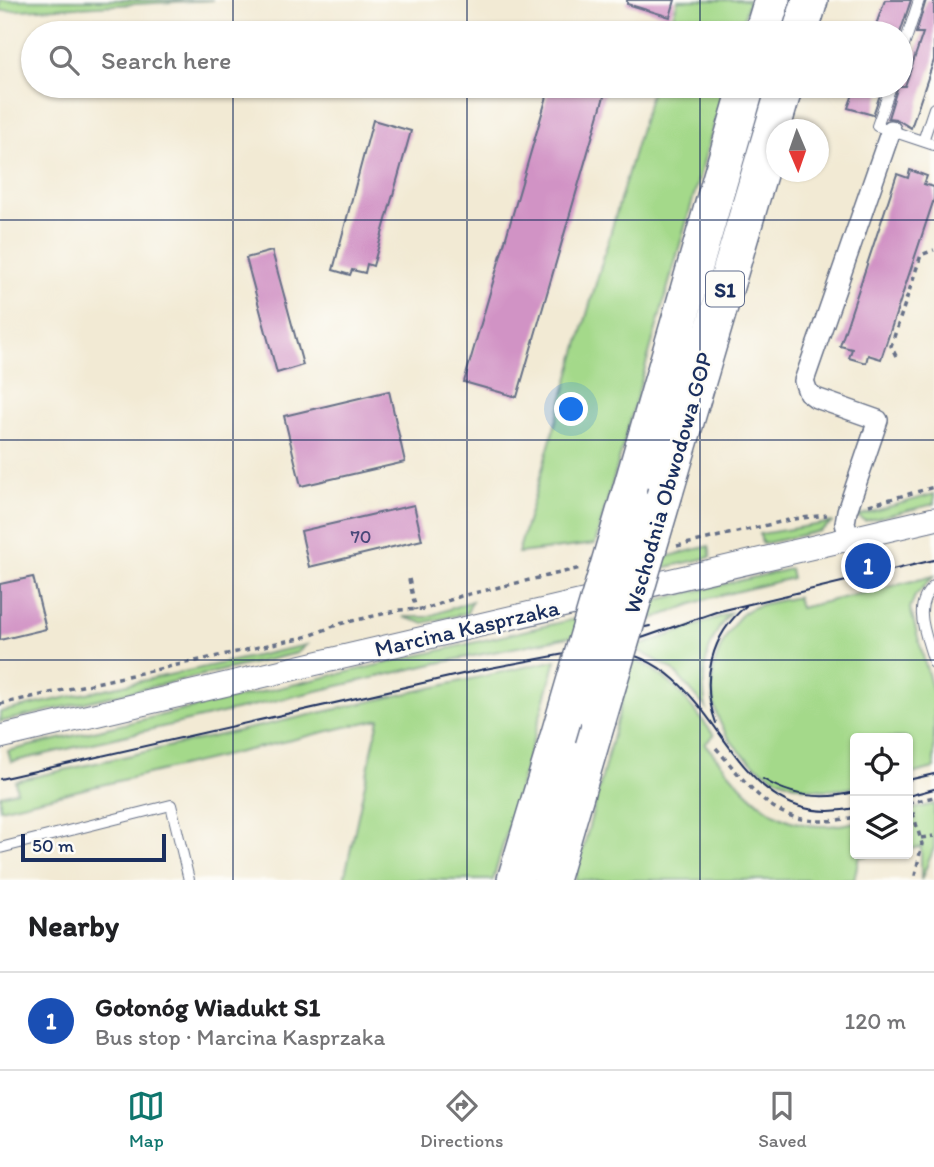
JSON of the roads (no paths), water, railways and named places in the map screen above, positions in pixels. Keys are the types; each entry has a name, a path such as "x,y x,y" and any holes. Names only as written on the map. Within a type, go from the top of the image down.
{"highway":[{"path":"766,21 772,0"},
{"path":"804,21 810,0"},
{"name":"Wschodnia Obwodowa GOP","path":"515,880 744,98"},
{"name":"Wschodnia Obwodowa GOP","path":"551,880 781,98"}],"street":[{"path":"849,539 845,523 847,511 878,420 816,398 808,392 804,382 891,130"},
{"name":"Marcina Kasprzaka","path":"0,737 934,519"}],"lane":[{"path":"912,21 919,0"},
{"path":"887,98 877,126 934,145"},
{"path":"923,141 934,108"},
{"path":"934,586 923,597 920,607 934,663"},
{"path":"0,848 171,805 189,880"}],"tram line":[{"path":"0,779 480,670 633,641 716,612 934,560"},
{"path":"716,723 709,691 712,659 724,630 746,606"},
{"path":"582,640 650,626"},
{"path":"609,650 648,661 679,684 751,773 778,797 812,810 850,808"},
{"path":"913,779 934,774"},
{"path":"763,779 785,790 808,795 831,796 850,793"},
{"path":"913,795 934,789"}],"place":[{"name":"Gołonóg Wiadukt S1","path":"868,566"}]}
